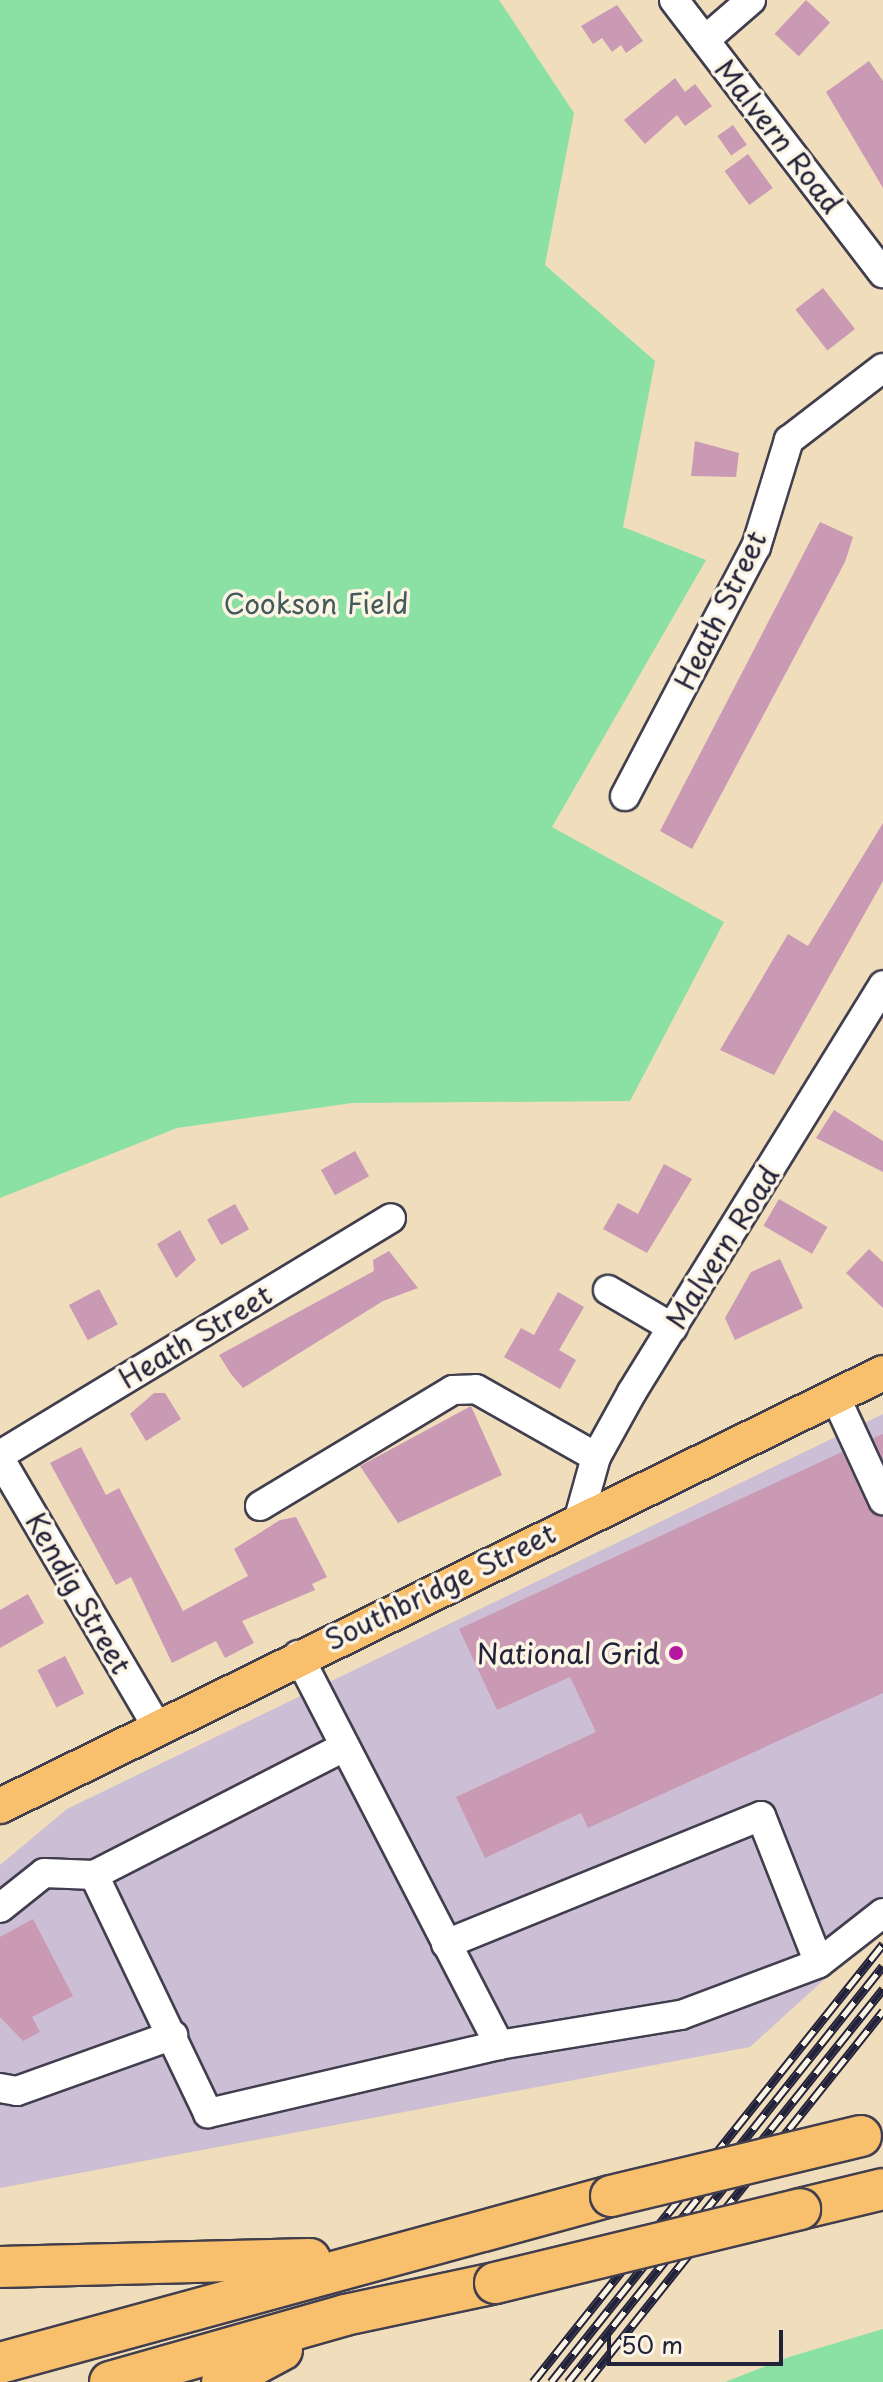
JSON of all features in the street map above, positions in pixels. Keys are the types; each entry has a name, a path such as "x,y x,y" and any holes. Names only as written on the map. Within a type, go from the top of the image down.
{"highway":[{"path":"0,2363 374,2258 611,2196 872,2133"},
{"path":"110,2382 345,2315 495,2283 883,2189"},
{"path":"0,2267 374,2258"},
{"path":"222,2382 345,2315"}],"main road":[{"name":"Southbridge Street","path":"0,1806 33,1792 298,1655 883,1373"},
{"path":"0,1820 33,1792"}],"street":[{"name":"Malvern Road","path":"674,0 883,273"},
{"path":"705,40 751,0"},
{"name":"Heath Street","path":"625,796 756,547 789,440 883,368"},
{"name":"Malvern Road","path":"579,1518 596,1457 883,985"},
{"name":"Heath Street","path":"0,1457 391,1218"},
{"path":"608,1290 673,1328"},
{"path":"260,1506 453,1390 476,1389 596,1457"},
{"path":"835,1396 883,1500"},
{"name":"Kendig Street","path":"0,1457 157,1727"},
{"path":"298,1655 342,1748 499,2045"},
{"path":"0,1908 44,1873 94,1875 342,1748"},
{"path":"446,1944 761,1816 819,1963"},
{"path":"94,1875 208,2113 499,2045 681,2015 819,1963 883,1913"},
{"path":"0,2088 17,2091 173,2035"}],"shaded area":[{"name":"National Grid","path":"883,1414 883,1914 850,1956 750,2047 0,2188 0,1865 67,1809"}],"green space":[{"name":"Cookson Field","path":"0,0 499,0 574,113 545,265 655,361 623,527 706,560 552,827 724,922 630,1101 352,1103 177,1128 0,1198"},
{"path":"883,2329 883,2382 725,2382 789,2357"}],"building":[{"path":"806,0 830,23 799,56 775,34"},
{"path":"617,5 643,41 626,53 621,45 612,52 602,38 593,44 581,26"},
{"path":"869,61 883,81 883,188 826,92"},
{"path":"675,78 685,92 695,84 712,106 685,126 677,115 645,144 624,120"},
{"path":"733,125 747,145 731,156 717,136"},
{"path":"748,154 773,188 749,205 725,171"},
{"path":"823,288 855,329 827,351 795,310"},
{"path":"695,441 739,453 736,477 691,476"},
{"path":"820,522 853,537 845,562 692,849 660,831"},
{"path":"883,823 883,881 774,1075 720,1050 788,934 808,946"},
{"path":"834,1110 883,1141 883,1172 816,1138"},
{"path":"355,1151 369,1176 335,1195 321,1170"},
{"path":"664,1164 692,1179 647,1253 603,1229 618,1203 638,1214"},
{"path":"779,1199 827,1227 812,1254 764,1226"},
{"path":"235,1204 249,1229 221,1245 207,1220"},
{"path":"180,1230 196,1260 176,1278 157,1244"},
{"path":"869,1249 883,1262 883,1308 846,1273"},
{"path":"389,1251 418,1288 383,1301 243,1388 231,1374 219,1355 374,1271 373,1260"},
{"path":"780,1259 803,1308 735,1340 725,1318 751,1272"},
{"path":"99,1289 118,1324 88,1340 69,1305"},
{"path":"558,1292 584,1307 559,1350 576,1360 560,1389 504,1357 521,1328 534,1335"},
{"path":"154,1393 165,1393 181,1419 146,1441 130,1414"},
{"path":"471,1406 502,1475 398,1523 360,1466"},
{"path":"883,1434 883,1459 873,1438"},
{"path":"81,1447 106,1495 119,1488 183,1611 248,1576 234,1549 280,1520 296,1517 327,1577 312,1584 315,1590 242,1621 254,1643 225,1658 216,1641 172,1663 131,1577 116,1585 50,1463"},
{"name":"National Grid","path":"842,1452 868,1507 883,1517 883,1693 588,1828 581,1813 485,1858 456,1797 596,1732 570,1677 497,1710 459,1629"},
{"path":"28,1594 44,1623 0,1648 0,1610"},
{"path":"65,1656 84,1693 56,1707 37,1670"},
{"path":"33,1919 73,1996 32,2017 40,2032 23,2041 0,2017 0,1937"}],"railway":[{"path":"533,2382 883,1944"},
{"path":"551,2382 883,1966"},
{"path":"568,2382 883,1989"},
{"path":"587,2382 883,2011"}],"place":[{"name":"National Grid","path":"676,1653"}]}
